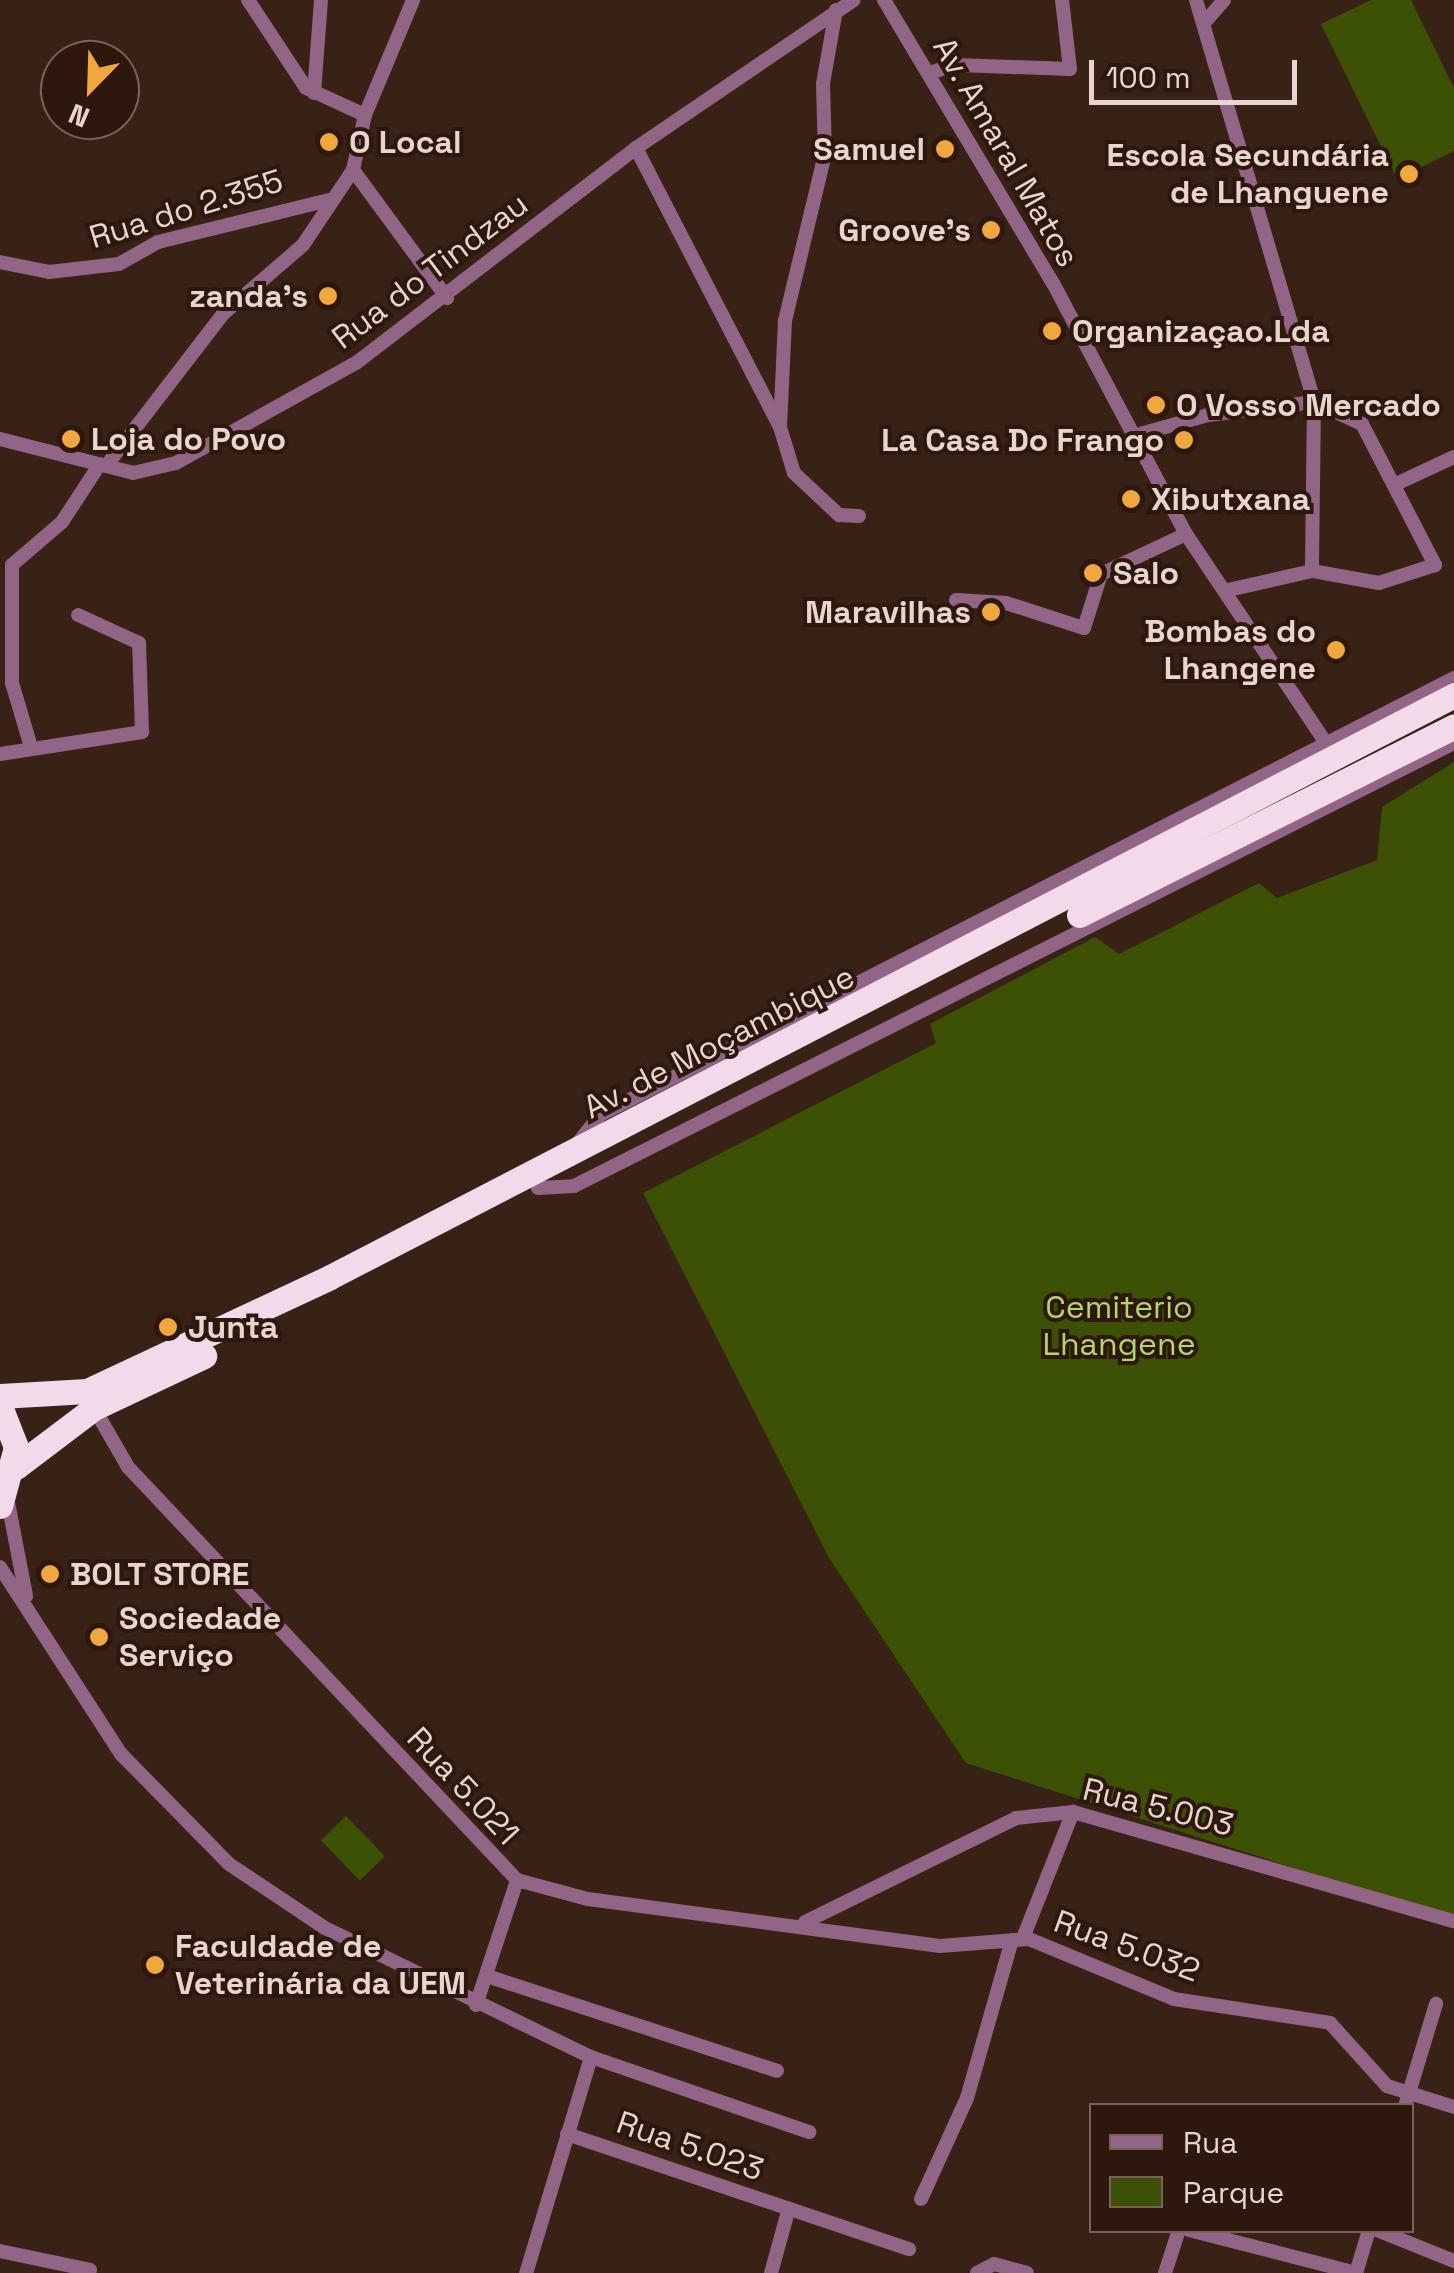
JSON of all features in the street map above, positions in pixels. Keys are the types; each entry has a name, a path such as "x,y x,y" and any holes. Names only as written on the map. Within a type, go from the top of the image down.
{"highway":[{"name":"Av. de Moçambique","path":"0,1396 87,1391 570,1154 1453,690"},
{"name":"Av. de Moçambique","path":"16,1467 94,1408 1454,726"},
{"path":"0,1406 16,1467 4,1501"}],"street":[{"path":"248,0 314,93 365,115"},
{"path":"314,93 321,0"},
{"path":"31,747 12,683 12,566 62,522 192,349 303,245 348,174 365,115 413,0"},
{"name":"Rua do Tindzau","path":"0,438 133,473 176,464 342,372 447,298 636,148 838,5 854,0"},
{"name":"Av. Amaral Matos","path":"884,0 1186,534 1326,743"},
{"path":"929,74 956,64 1070,69 1062,0"},
{"path":"1196,0 1314,402 1312,571"},
{"path":"1205,22 1224,0"},
{"path":"780,427 785,322 825,154 823,84 838,5"},
{"path":"636,148 780,427 794,473 839,515 859,516"},
{"path":"348,174 447,298"},
{"name":"Rua do 2.355","path":"0,262 49,272 118,264 158,242 329,200"},
{"path":"1133,436 1208,415 1314,402 1362,424 1435,565 1379,583 1312,571 1224,591"},
{"path":"1396,484 1454,458"},
{"path":"956,600 1006,603 1084,628 1101,574 1186,534"},
{"path":"0,754 144,728 138,643 78,615"},
{"path":"570,1154 600,1114 1326,743 1453,690"},
{"path":"538,1188 574,1186 1454,743"},
{"name":"Rua 5.021","path":"94,1408 128,1468 517,1880 476,2005"},
{"path":"4,1501 34,1616"},
{"path":"0,1567 121,1754 230,1864 326,1928 476,2005 591,2056 809,2132"},
{"path":"921,2199 967,2098 1018,1939 1073,1812"},
{"name":"Rua 5.003","path":"804,1922 1016,1818 1073,1812 1454,1921"},
{"name":"Rua 5.032","path":"517,1880 588,1900 804,1922 954,1947 1018,1939 1174,1998 1330,2023 1374,2075 1407,2099 1454,2107"},
{"path":"487,1976 777,2071"},
{"path":"1407,2099 1436,2004"},
{"path":"527,2273 591,2056"},
{"name":"Rua 5.023","path":"567,2134 789,2208 771,2273"},
{"path":"789,2208 909,2249"},
{"path":"1165,2273 1179,2233"},
{"path":"1202,2233 1357,2273 1368,2233"},
{"path":"1386,2233 1454,2260"},
{"path":"0,2251 90,2270"},
{"path":"977,2273 994,2264 1027,2273"}],"green space":[{"path":"1371,0 1411,0 1454,88 1454,151 1397,179 1321,24"},
{"name":"Cemiterio Lhangene","path":"1454,762 1454,1919 966,1763 829,1558 643,1193 936,1043 930,1024 1095,937 1119,954 1259,883 1277,898 1377,860 1382,807"},
{"path":"346,1816 385,1856 360,1881 321,1840"}],"place":[{"name":"O Local","path":"329,142"},
{"name":"Samuel","path":"945,149"},
{"name":"Escola Secundária de Lhanguene","path":"1409,174"},
{"name":"Groove's","path":"991,230"},
{"name":"zanda's","path":"328,296"},
{"name":"Organizaçao.Lda","path":"1052,331"},
{"name":"O Vosso Mercado","path":"1156,405"},
{"name":"Loja do Povo","path":"71,439"},
{"name":"La Casa Do Frango","path":"1184,440"},
{"name":"Xibutxana","path":"1131,499"},
{"name":"Salo","path":"1093,573"},
{"name":"Maravilhas","path":"991,612"},
{"name":"Bombas do Lhangene","path":"1336,650"},
{"name":"Junta","path":"168,1327"},
{"name":"BOLT STORE","path":"50,1574"},
{"name":"Sociedade Serviço","path":"99,1637"},
{"name":"Faculdade de Veterinária da UEM","path":"155,1965"}]}
